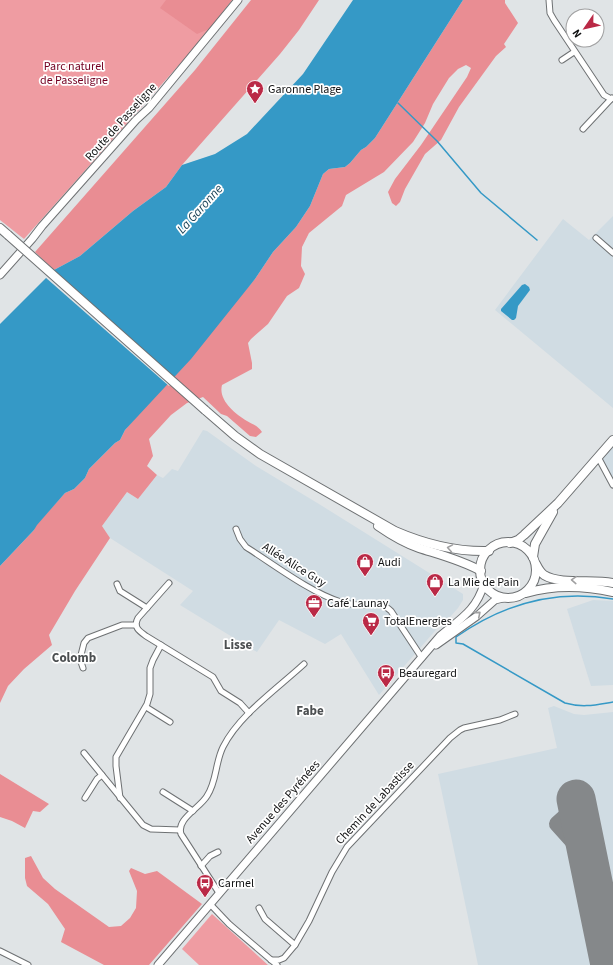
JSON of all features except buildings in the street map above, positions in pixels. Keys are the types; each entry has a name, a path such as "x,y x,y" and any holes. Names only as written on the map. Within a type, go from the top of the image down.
{"main road":[{"name":"Route de Passeligne","path":"0,275 136,120 149,108 238,0"},
{"path":"0,228 4,235 240,444 260,458 364,517 390,535 418,548 454,558 480,571"},
{"path":"204,412 260,454 395,531 434,545 473,552 489,550"},
{"path":"510,543 518,540 558,503 613,440"},
{"path":"523,594 530,588 534,580 536,571 534,560 535,544 558,503"},
{"path":"613,583 551,578 543,574 523,547 510,543 502,543 489,550 484,557 480,571 484,584 489,590 495,595 503,598 517,597 541,589 554,588 588,589 613,592"},
{"name":"Avenue des Pyrénées","path":"158,965 440,636 474,606 481,595 484,584"},
{"name":"Avenue des Pyrénées","path":"423,656 443,639 477,616 495,600 503,598"}],"street":[{"path":"549,0 550,13 574,52 604,95 612,98 583,129"},
{"path":"562,60 574,52"},
{"path":"596,238 613,253"},
{"path":"598,457 613,485"},
{"name":"Allée Alice Guy","path":"236,529 240,539 246,547 323,595 354,605 376,604 387,607 423,656"},
{"path":"169,583 138,618 136,625 139,631 213,677 221,691 240,703 249,713"},
{"path":"117,584 120,591 147,608"},
{"path":"82,668 80,659 84,643 88,638 122,625 136,625"},
{"path":"120,798 116,757 146,707 150,694 150,668 152,660 161,645"},
{"path":"220,893 184,839 180,830 181,826 204,802 211,790 217,762 227,740 249,713 304,664"},
{"path":"146,707 170,722"},
{"name":"Chemin de Labastisse","path":"270,960 279,960 284,958 295,945 309,921 341,856 357,836 450,738 460,730 500,720 516,714"},
{"path":"84,753 139,821 147,828 180,830"},
{"path":"85,798 97,779 102,775"},
{"path":"163,792 193,812"},
{"path":"201,866 210,856 218,852"},
{"path":"210,904 229,924 277,965"},
{"path":"259,908 265,918 295,945"},
{"path":"0,951 28,965"}],"shaded area":[{"path":"166,0 232,0 209,29 197,34 160,8"},
{"path":"251,0 319,0 299,30 280,54 182,165 166,187 133,211 80,256 54,270 35,252 195,70"},
{"path":"463,0 505,0 505,3 518,23 504,44 506,47 496,56 459,107 441,140 425,154 405,189 400,202 396,206 392,203 388,192 395,179 421,145 467,77 471,68 466,65 458,69 449,78 413,142 384,172 346,195 342,206 309,233 302,247 301,266 305,274 299,288 287,296 268,324 248,343 252,369 222,385 221,391 228,406 237,415 257,427 262,432 256,437 250,436 227,416 221,414 203,397 187,403 171,415 149,439 153,456 147,466 157,475 138,499 127,492 102,526 110,538 75,591 49,635 52,645 24,669 8,686 0,703 0,566 34,530 36,525 65,493 74,489 85,478 89,469 115,443 120,440 125,430 255,279 273,252 296,227 310,206 323,174 329,169 345,167 375,138"},
{"path":"613,216 613,408 495,310 563,219 589,240"},
{"path":"203,430 207,431 256,466 463,594 463,600 458,608 441,624 379,695 341,634 325,644 279,620 257,652 180,605 193,591 110,538 102,526 127,492 138,499 157,475 163,478 172,469 178,471"},
{"path":"613,447 613,479 602,458"},
{"path":"593,600 613,601 613,685 591,686 567,609"},
{"path":"554,706 574,714 584,715 613,712 613,965 478,965 438,774 557,748 548,708"},
{"path":"0,774 49,804 40,812 33,811 25,828 0,817"},
{"path":"31,856 43,878 55,889 109,927 121,926 130,918 136,908 137,891 129,871 131,868 145,874 157,871 202,904 149,965 104,965 61,942 65,929 48,904 27,886 25,878 25,858"}],"green space":[{"name":"Parc naturel de Passeligne","path":"0,0 232,0 195,47 24,239 0,220"},
{"path":"212,914 268,965 199,965 182,949"}],"water":[{"name":"La Garonne","path":"353,0 463,0 375,138 345,167 329,169 323,174 310,206 296,227 273,252 255,279 191,359 125,430 120,440 115,443 89,469 85,478 74,489 65,493 34,530 0,566 0,324 54,270 80,256 133,211 166,187 182,165 215,154 247,134 303,74"},
{"path":"525,284 530,290 518,306 516,318 512,320 501,311 501,309 522,285"}],"pier":[{"path":"52,270 175,380 169,386 45,277"}],"waterway":[{"path":"398,103 437,141 481,193 537,240"},
{"path":"613,599 592,596 571,596 531,602 492,616 474,625 456,637 456,643 463,644 565,703 583,706 613,702"}],"taxiway":[{"path":"583,834 585,826 584,822 579,817 567,815 557,824 584,854 590,867"}],"runway":[{"path":"576,799 610,965"}],"place":[{"name":"Garonne Plage","path":"255,104"},
{"name":"Audi","path":"365,577"},
{"name":"La Mie de Pain","path":"435,597"},
{"name":"Café Launay","path":"314,618"},
{"name":"TotalEnergies","path":"371,636"},
{"name":"Beauregard","path":"386,688"},
{"name":"Carmel","path":"205,898"}],"district":[{"name":"Lisse","path":"238,645"},
{"name":"Colomb","path":"74,658"},
{"name":"Fabe","path":"310,711"}]}
